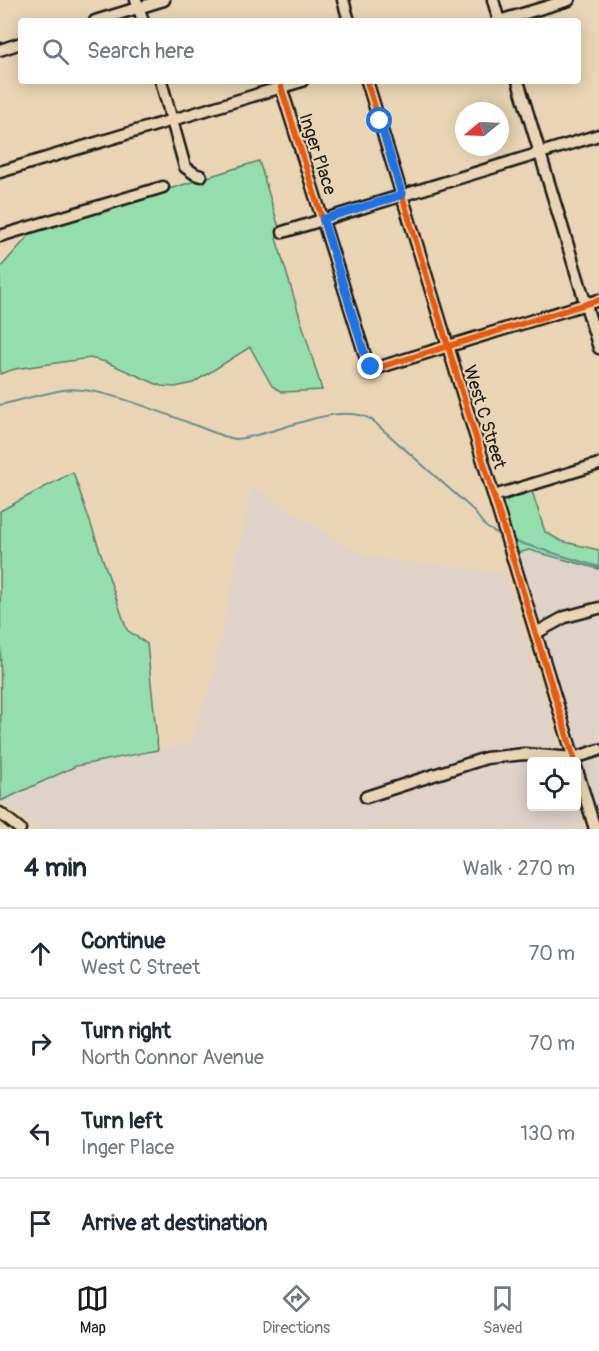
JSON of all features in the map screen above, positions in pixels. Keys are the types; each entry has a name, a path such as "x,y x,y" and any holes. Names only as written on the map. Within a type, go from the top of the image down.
{"street":[{"path":"102,18 137,4 164,0"},
{"path":"343,0 348,18"},
{"path":"493,0 498,18"},
{"path":"509,18 569,0"},
{"path":"0,50 18,44"},
{"path":"162,84 185,167 201,176"},
{"path":"0,172 292,84"},
{"name":"West C Street","path":"368,84 573,757"},
{"path":"519,84 599,348"},
{"name":"Inger Place","path":"281,87 367,362 371,367 378,368 448,346"},
{"path":"283,232 599,135"},
{"path":"0,236 163,187"},
{"path":"448,346 599,300"},
{"path":"494,496 599,464"},
{"path":"536,633 565,617 599,608"},
{"path":"581,759 599,750"},
{"path":"366,797 486,758 524,754 543,757"},
{"name":"West C Street","path":"581,782 595,829"},
{"path":"0,813 20,829"}],"shaded area":[{"path":"252,487 365,557 505,573 563,757 527,757 527,811 580,811 585,829 37,829 1,801 76,766 190,744 210,688"},
{"path":"529,550 599,569 599,745 581,750 575,746 517,553"},
{"path":"599,756 599,825 581,764 583,760"}],"green space":[{"path":"259,161 280,231 276,238 322,390 282,392 272,386 250,347 193,383 175,387 161,386 106,362 90,358 15,369 0,374 0,268 32,232"},
{"path":"73,472 127,630 147,644 158,750 76,766 1,801 0,511"},
{"path":"532,491 545,532 561,541 599,550 599,569 529,550 517,553 502,502"}],"waterway":[{"path":"0,405 63,390 78,389 120,398 235,439 250,437 324,416 358,415 372,420 471,508 486,527 499,535"},
{"path":"514,541 599,567"}],"cycle path":[{"path":"368,84 573,757"},
{"path":"281,87 367,362 371,367 377,368 599,300"}],"route":[{"path":"371,367 367,362 323,219 402,195 380,121"}]}
